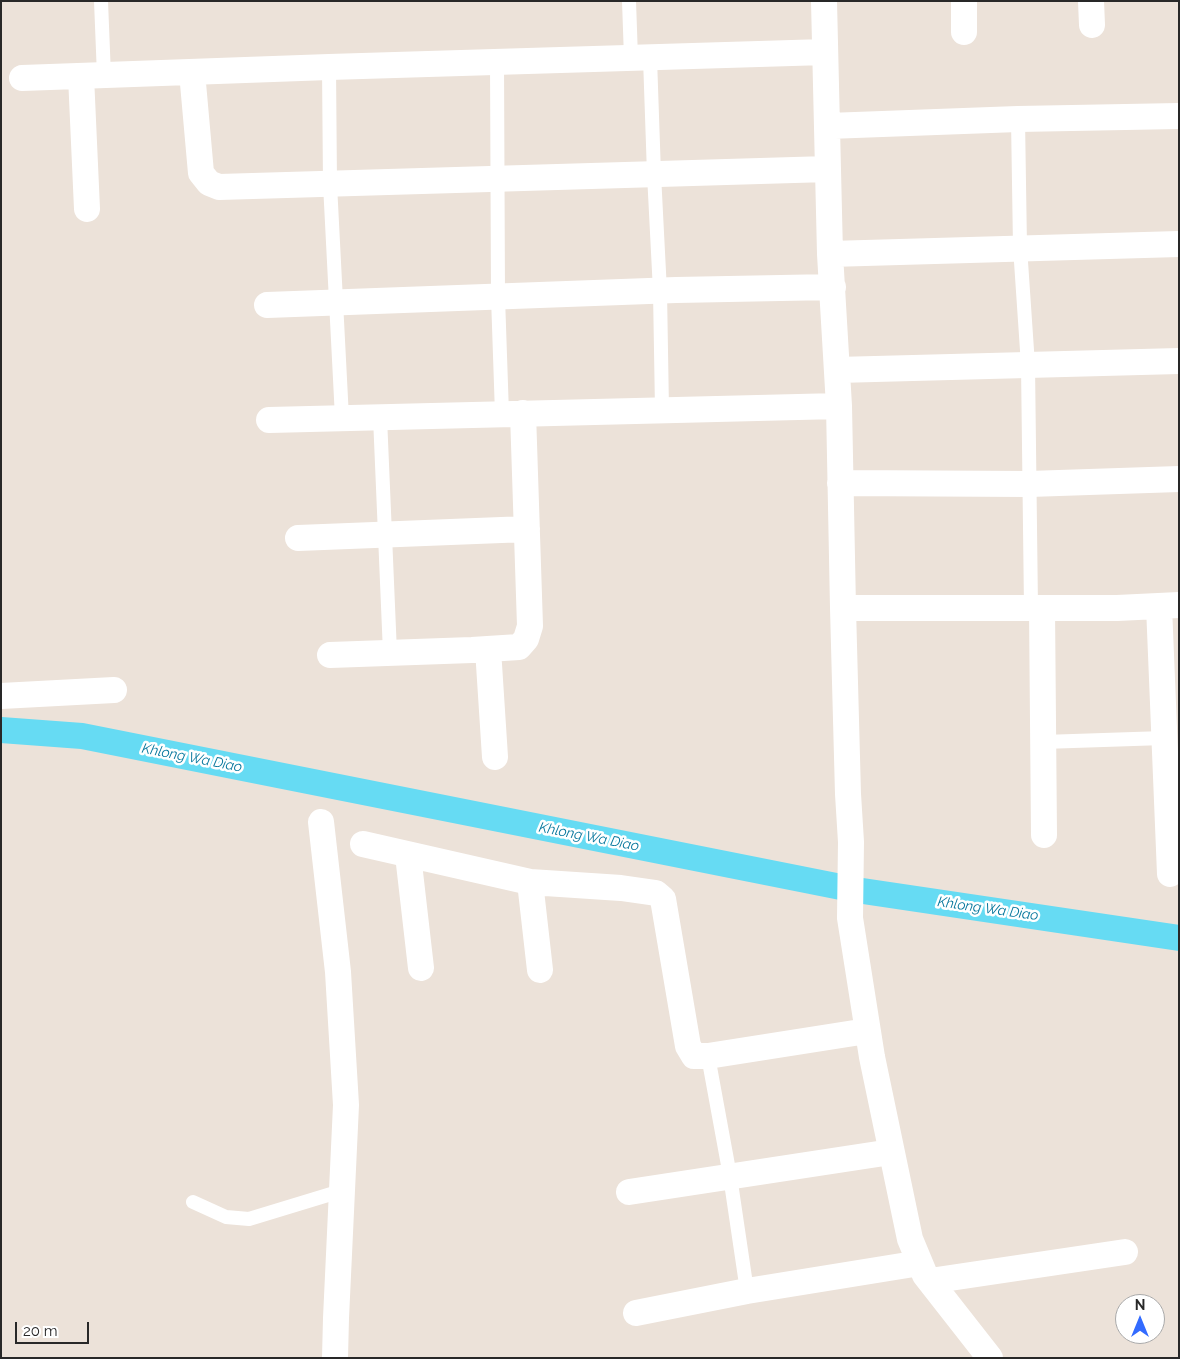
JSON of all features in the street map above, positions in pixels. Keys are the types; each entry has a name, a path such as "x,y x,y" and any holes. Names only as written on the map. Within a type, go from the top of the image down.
{"street":[{"path":"824,1 830,254 839,406 848,794 851,842 850,918 867,1031 910,1240 925,1272 990,1358"},
{"path":"964,1 964,32"},
{"path":"22,78 825,52"},
{"path":"192,72 201,173 208,183 219,187 828,169"},
{"path":"88,209 92,76"},
{"path":"828,126 1018,119 1179,116"},
{"path":"830,254 1179,244"},
{"path":"267,305 660,291 833,287"},
{"path":"837,370 1179,361"},
{"path":"269,420 839,406"},
{"path":"330,655 519,647 526,639 530,626 527,529 512,414"},
{"path":"840,483 1029,484 1179,479"},
{"path":"298,538 527,529"},
{"path":"843,608 1116,608 1169,606 1164,738 1172,779 1170,874"},
{"path":"1036,608 1044,742 1044,835"},
{"path":"488,649 495,758"},
{"path":"1,696 114,690"},
{"path":"321,822 338,972 346,1104 335,1358"},
{"path":"363,844 530,882 621,888 656,893 663,899 688,1046 694,1056 708,1056 867,1031"},
{"path":"408,855 420,968"},
{"path":"530,882 540,970"},
{"path":"629,1192 891,1152"},
{"path":"636,1313 747,1291 1125,1252"}],"lane":[{"path":"92,76 101,1"},
{"path":"629,1 641,58 654,174 660,291 662,410"},
{"path":"497,62 498,297 512,414"},
{"path":"329,67 330,184 342,418"},
{"path":"1018,119 1020,248 1028,365 1029,484 1036,608"},
{"path":"380,417 390,653"},
{"path":"1044,742 1164,738"},
{"path":"708,1056 730,1176 747,1291"},
{"path":"193,1202 226,1217 249,1219 341,1191"}],"waterway":[{"name":"Khlong Wa Diao","path":"1,730 82,736 856,890 1179,938"}]}
